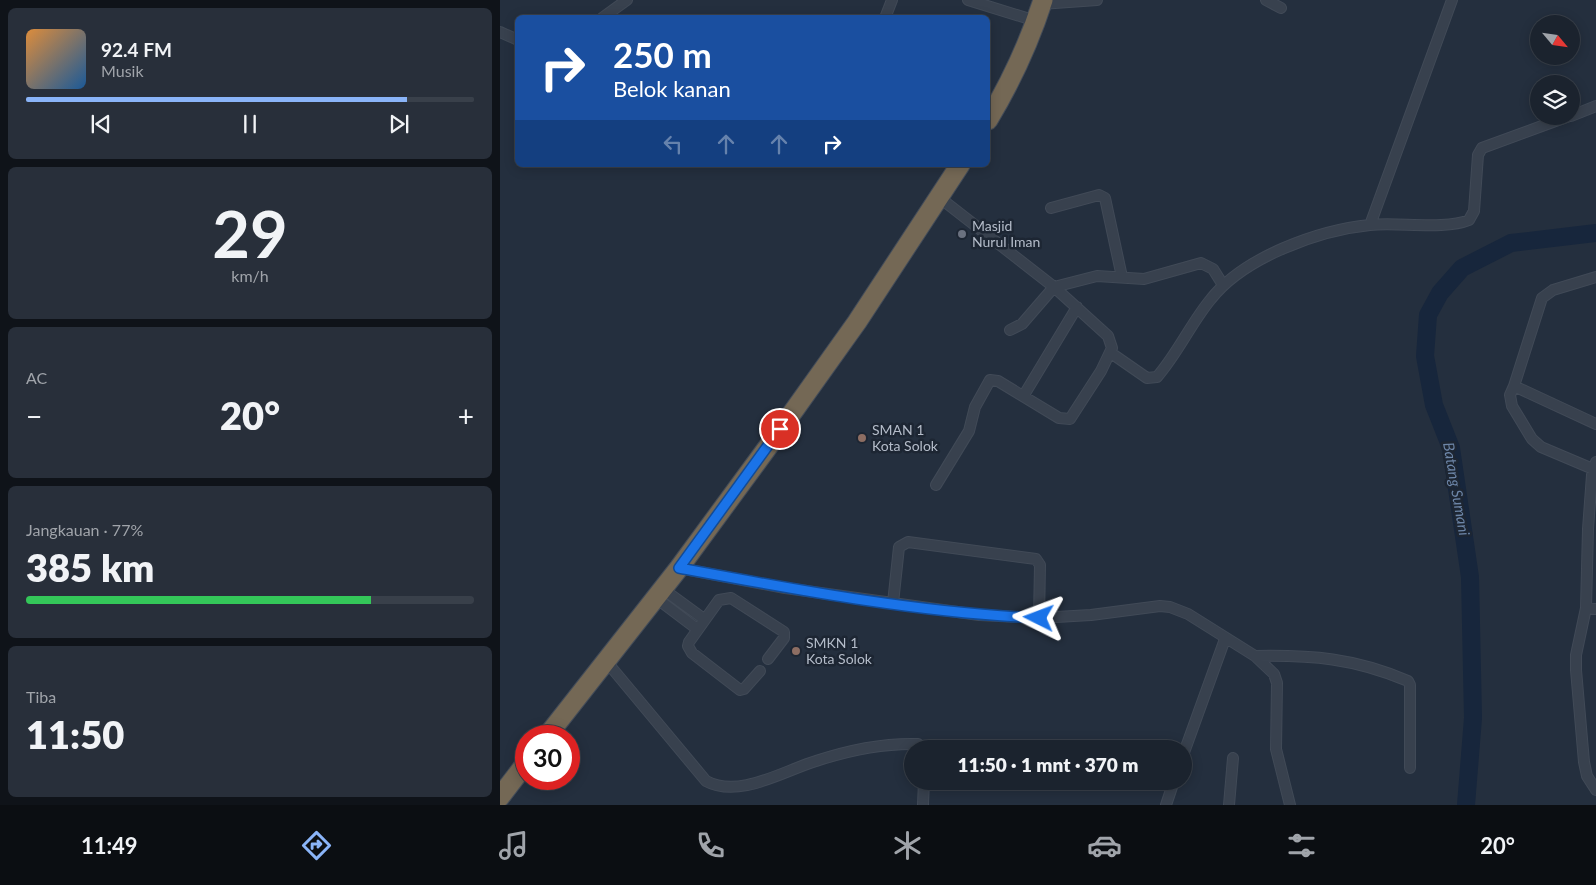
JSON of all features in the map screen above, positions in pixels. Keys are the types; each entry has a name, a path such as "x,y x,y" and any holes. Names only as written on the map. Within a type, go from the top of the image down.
{"highway":[{"path":"990,117 1011,82 1040,8"},
{"path":"556,725 679,568 857,322 959,167"},
{"path":"500,797 515,777"}],"street":[{"path":"606,15 627,0"},
{"path":"886,15 892,0"},
{"path":"968,0 1040,8 1101,0"},
{"path":"1266,0 1281,8"},
{"path":"1370,225 1451,1"},
{"path":"500,32 515,39"},
{"path":"1580,112 1596,106"},
{"path":"1111,353 1148,378 1158,377 1208,302 1223,285 1264,258 1302,240 1370,225 1443,224 1469,220 1474,212 1478,155 1482,148 1545,125"},
{"path":"1051,208 1099,195 1105,198 1122,277"},
{"path":"936,485 971,426 975,407 990,380 998,381 1024,395 1059,418 1070,419 1111,353 1111,341 1108,336 1077,307 940,198"},
{"path":"1010,330 1022,324 1054,287 1097,276 1144,279 1201,264 1213,269 1223,285"},
{"path":"1596,278 1553,290 1542,298 1538,304 1530,337 1510,395 1512,406 1532,439 1541,447 1595,466 1591,609 1576,655 1576,670 1584,762 1587,776 1596,790"},
{"path":"1024,395 1077,307"},
{"path":"1514,386 1596,424"},
{"path":"893,603 900,547 908,542 1036,559 1040,565 1039,618"},
{"path":"679,568 785,588 979,615 1039,618 1091,615 1160,606 1170,607 1188,614 1225,639 1255,656 1274,674 1277,683 1276,749 1290,805"},
{"path":"659,593 704,619"},
{"path":"659,593 697,629"},
{"path":"760,671 744,689 738,688 692,654 688,646 697,629 719,600 726,598 736,600 784,632 784,638 768,659"},
{"path":"1189,740 1225,639"},
{"path":"1255,656 1310,655 1339,659 1408,680 1410,685 1410,768"},
{"path":"606,661 706,781 714,786 723,788 752,784 816,760 892,743 904,743"},
{"path":"1229,805 1233,758"},
{"path":"923,805 924,790"},
{"path":"1166,805 1171,790"}],"waterway":[{"name":"Batang Sumani","path":"1466,805 1473,718 1470,577 1451,448 1434,405 1425,356 1428,315 1440,293 1462,268 1511,243 1596,233"}],"place":[{"name":"Masjid Nurul Iman","path":"962,234"},
{"name":"SMAN 1 Kota Solok","path":"862,438"},
{"name":"SMKN 1 Kota Solok","path":"796,651"}],"route":[{"path":"780,429 679,568 785,588 979,615 1039,618"}]}
